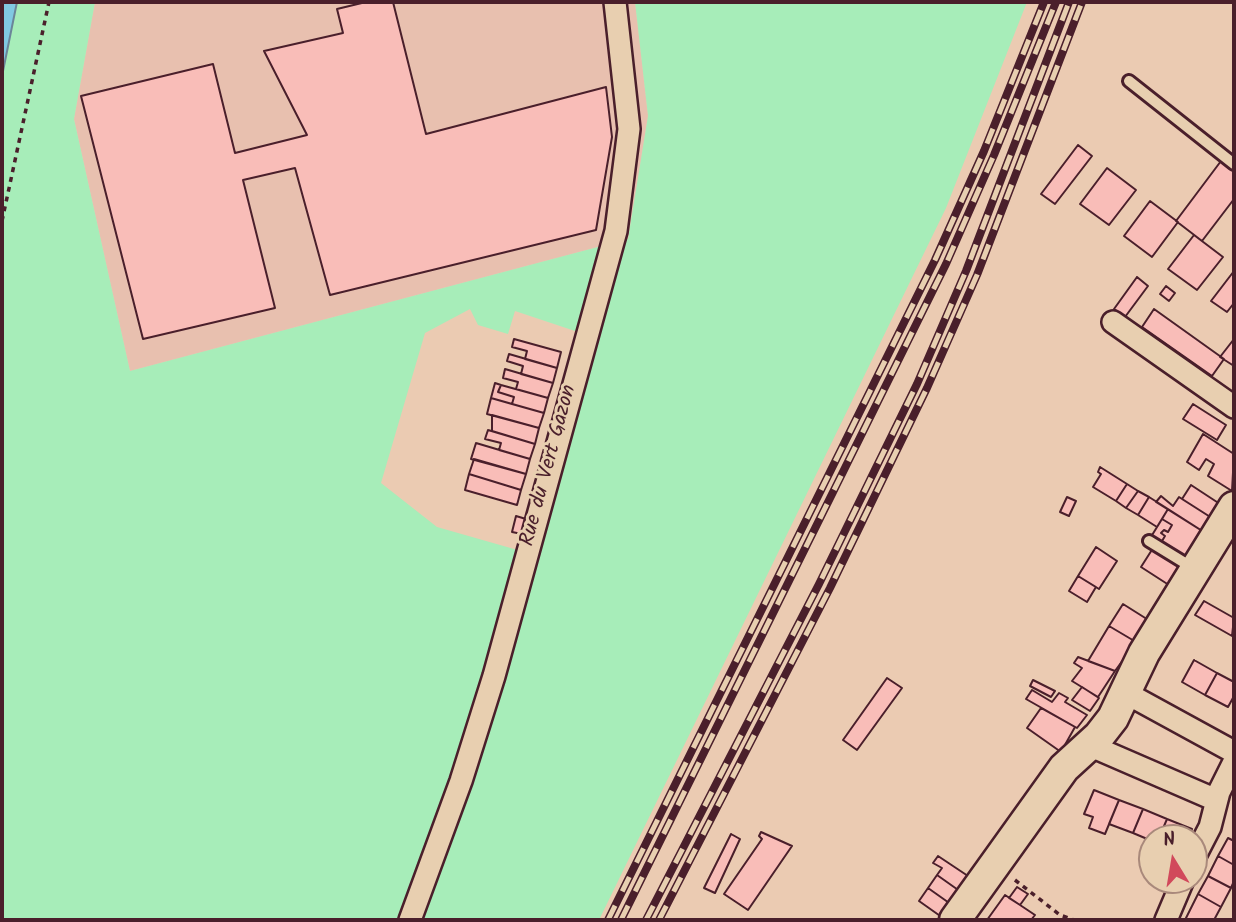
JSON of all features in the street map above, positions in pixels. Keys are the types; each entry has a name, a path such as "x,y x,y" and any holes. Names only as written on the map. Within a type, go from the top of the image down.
{"street":[{"name":"Rue du Vert Gazon","path":"410,920 461,781 494,676 616,231 629,129 615,2"},
{"path":"1113,322 1234,407"},
{"path":"955,920 1064,768 1107,727 1144,653 1234,508"},
{"path":"1126,693 1234,752"},
{"path":"1090,745 1216,800"},
{"path":"1208,831 1216,800 1234,762"},
{"path":"1166,920 1178,894"}],"lane":[{"path":"1129,81 1234,164"},
{"path":"1149,541 1196,570"}],"path":[{"path":"2,221 49,2"},
{"path":"995,864 1060,915 1074,920"}],"shaded area":[{"path":"95,2 635,2 648,116 628,239 130,371 74,119"}],"green space":[{"path":"17,2 95,2 74,119 130,371 628,239 648,116 635,2 1027,2 946,208 599,920 2,920 2,76","holes":["470,309 478,325 508,334 515,311 599,339 535,555 437,527 381,483 425,333"]}],"water":[{"path":"2,2 17,2 2,76"}],"building":[{"path":"366,2 393,2 426,134 606,87 612,137 596,230 330,295 295,168 243,180 275,308 143,339 81,96 213,64 235,153 307,135 264,51 343,33 337,9"},
{"path":"1078,145 1092,156 1055,204 1041,194"},
{"path":"1221,161 1234,170 1234,199 1202,241 1176,221"},
{"path":"1107,168 1136,190 1109,225 1080,204"},
{"path":"1150,201 1178,222 1152,257 1124,236"},
{"path":"1194,235 1223,257 1197,290 1168,269"},
{"path":"1234,271 1234,303 1227,312 1211,301"},
{"path":"1137,277 1148,286 1125,317 1114,309"},
{"path":"1166,286 1175,293 1169,301 1160,294"},
{"path":"1154,309 1224,359 1212,376 1142,327"},
{"path":"514,339 561,352 557,368 525,359 527,351 512,347"},
{"path":"1234,339 1234,366 1220,357"},
{"path":"509,354 557,368 553,383 521,374 523,366 507,361"},
{"path":"505,369 553,383 548,398 516,389 518,382 503,378"},
{"path":"495,383 501,385 498,392 514,397 512,404 491,398"},
{"path":"501,385 548,398 544,413 512,404 514,397 498,392"},
{"path":"491,398 544,413 539,428 487,414"},
{"path":"1193,404 1226,425 1217,440 1183,419"},
{"path":"492,415 539,428 535,444 492,431"},
{"path":"488,430 535,444 530,459 499,450 501,443 485,439"},
{"path":"1203,434 1234,454 1232,491 1208,476 1214,464 1206,459 1199,470 1187,462"},
{"path":"476,443 530,459 526,474 471,459"},
{"path":"474,459 526,474 521,490 469,474"},
{"path":"1100,467 1127,484 1116,501 1093,487 1101,474 1098,472"},
{"path":"469,474 521,490 517,505 465,490"},
{"path":"1127,484 1138,491 1126,508 1116,501"},
{"path":"1191,485 1223,506 1215,520 1182,499"},
{"path":"1138,491 1149,497 1138,515 1126,508"},
{"path":"1161,496 1173,506 1179,497 1215,520 1207,534 1156,502"},
{"path":"1067,497 1076,501 1069,516 1060,512"},
{"path":"1149,497 1168,509 1157,527 1138,515"},
{"path":"1168,509 1207,534 1187,563 1159,546 1165,536 1161,533 1164,530 1168,532 1172,525 1162,519"},
{"path":"516,516 526,519 522,534 512,532"},
{"path":"1162,519 1172,525 1168,532 1164,530 1161,533 1165,536 1159,546 1149,540"},
{"path":"1155,545 1182,563 1172,587 1141,567"},
{"path":"1096,547 1117,561 1099,589 1078,576"},
{"path":"1078,576 1096,587 1087,602 1069,591"},
{"path":"1204,601 1234,618 1232,636 1195,615"},
{"path":"1123,604 1150,621 1136,642 1109,626"},
{"path":"1109,626 1136,642 1115,671 1088,661"},
{"path":"1078,657 1115,671 1098,697 1072,681 1082,668 1074,663"},
{"path":"1194,660 1217,673 1205,695 1182,682"},
{"path":"1217,673 1234,682 1234,696 1228,707 1205,695"},
{"path":"887,678 902,688 857,750 843,740"},
{"path":"1033,680 1055,691 1051,697 1030,686"},
{"path":"1082,687 1099,698 1090,711 1072,700"},
{"path":"1032,690 1052,702 1059,693 1068,698 1065,702 1087,715 1077,728 1026,699"},
{"path":"1041,708 1075,727 1061,752 1027,728"},
{"path":"1094,790 1119,800 1105,834 1089,828 1093,817 1084,814"},
{"path":"1119,800 1143,809 1133,833 1109,824"},
{"path":"1143,809 1167,819 1165,824 1138,824 1138,835 1133,833"},
{"path":"1167,819 1180,824 1165,824"},
{"path":"761,832 792,846 748,910 724,894 762,839 759,836"},
{"path":"731,834 740,839 715,893 704,888"},
{"path":"1228,838 1234,841 1234,865 1218,856"},
{"path":"938,856 971,878 961,892 937,875 942,868 933,863"},
{"path":"1218,856 1234,865 1231,888 1208,876"},
{"path":"937,875 961,892 952,905 928,888"},
{"path":"1208,876 1231,888 1221,907 1198,894 1208,894"},
{"path":"1017,887 1028,894 1020,905 1009,898"},
{"path":"928,888 952,905 943,918 919,901"},
{"path":"1198,894 1221,907 1214,920 1185,920"},
{"path":"1005,895 1035,915 1031,920 987,920"}],"railway":[{"path":"608,920 935,260 984,151 1044,2"},
{"path":"621,920 946,264 1056,2"},
{"path":"646,920 819,584 917,384 966,271 1069,2"},
{"path":"659,920 830,588 927,388 977,275 1082,2"}]}
